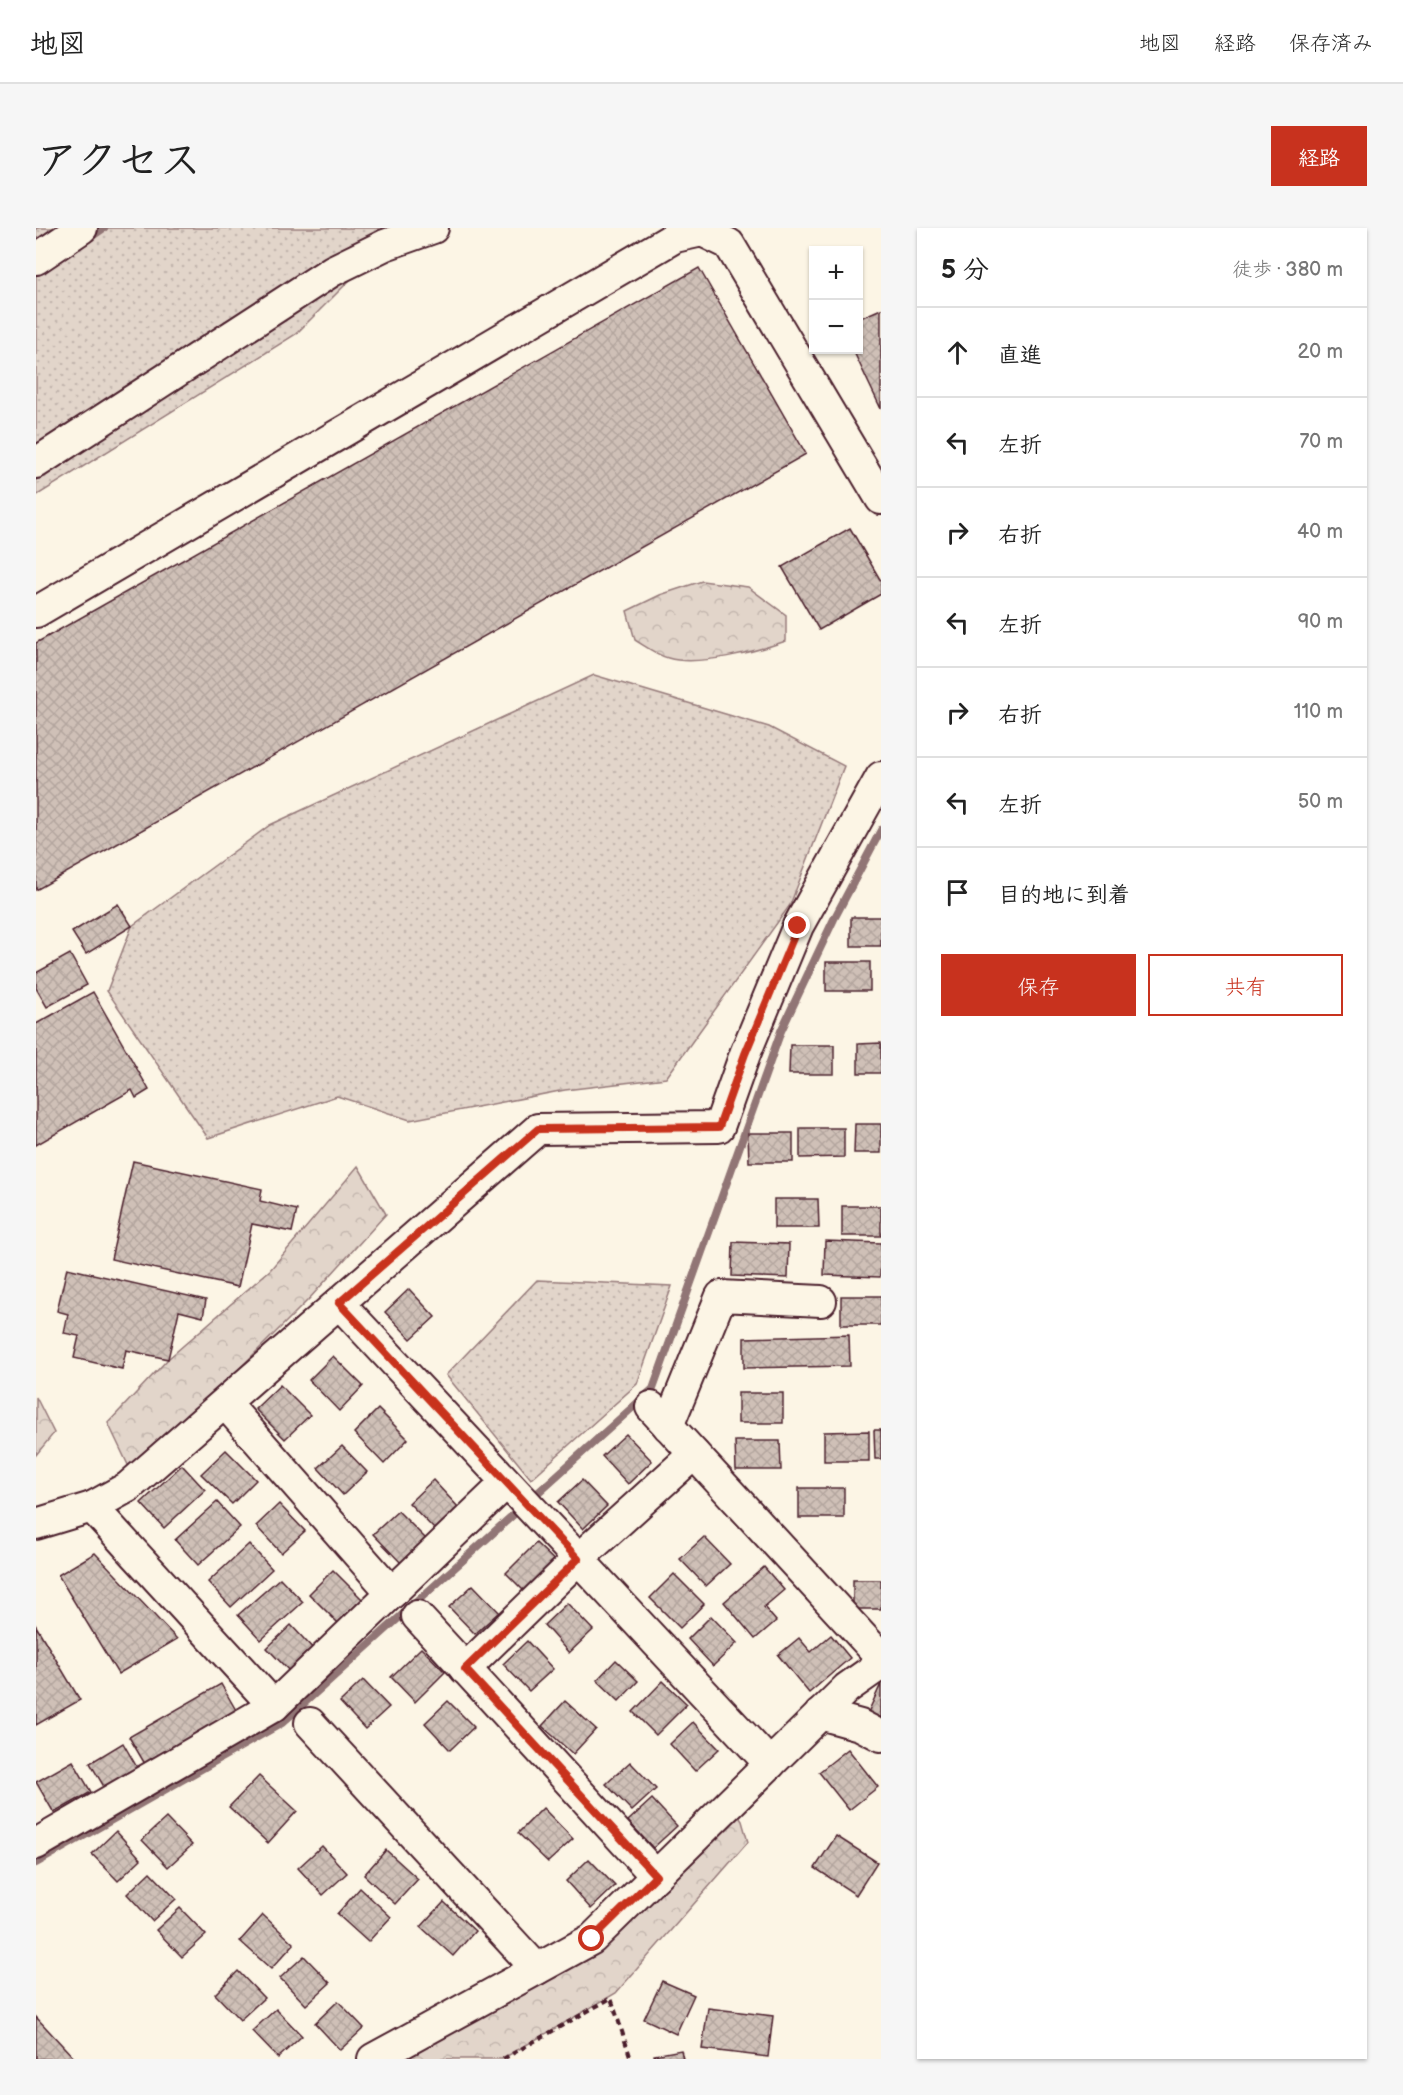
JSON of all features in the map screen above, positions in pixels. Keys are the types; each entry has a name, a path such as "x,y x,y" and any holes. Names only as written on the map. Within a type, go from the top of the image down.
{"street":[{"path":"36,259 82,228"},
{"path":"36,464 332,271 385,245 433,228"},
{"path":"36,612 675,237 702,231 729,244 877,491"},
{"path":"36,1524 92,1507 128,1487 538,1129 719,1127 745,1054 798,926 881,777"},
{"path":"821,1301 720,1296 659,1417 881,1657"},
{"path":"339,1303 770,1764"},
{"path":"225,1403 392,1593"},
{"path":"465,1669 578,1559 694,1454"},
{"path":"36,1844 274,1706 506,1483"},
{"path":"92,1507 274,1706"},
{"path":"417,1616 656,1876"},
{"path":"373,2059 592,1939 847,1688 881,1664"},
{"path":"820,1714 860,1725 881,1736"},
{"path":"310,1723 537,1969"}],"path":[{"path":"503,2059 611,1998 631,2059"}],"green space":[{"path":"36,228 383,228 385,245 296,334 36,496"},
{"path":"702,581 748,587 786,615 786,641 744,653 695,661 664,657 635,640 627,611 660,595"},
{"path":"594,675 769,727 844,766 790,905 666,1078 565,1090 410,1120 337,1096 208,1138 107,991 132,926 270,825"},
{"path":"358,1166 386,1214 309,1299 227,1381 129,1467 108,1423 168,1359 270,1270"},
{"path":"537,1280 672,1286 637,1384 531,1479 446,1375"},
{"path":"36,1397 54,1433 36,1455"},
{"path":"730,1803 742,1821 748,1842 616,1993 502,2059 380,2059 592,1939"}],"building":[{"path":"699,268 806,454 36,890 36,643"},
{"path":"881,309 881,409 855,354 863,354 863,317"},
{"path":"850,528 881,581 881,594 819,630 782,567"},
{"path":"118,904 132,926 86,954 72,932"},
{"path":"851,917 881,917 881,946 851,946"},
{"path":"70,954 87,985 47,1007 36,988 36,973"},
{"path":"826,962 870,962 870,991 826,991"},
{"path":"93,992 149,1090 136,1098 132,1090 36,1145 36,1024"},
{"path":"881,1043 881,1073 858,1073 858,1044"},
{"path":"790,1045 834,1045 834,1074 789,1074"},
{"path":"855,1124 881,1124 881,1153 854,1153"},
{"path":"800,1128 844,1128 844,1157 800,1158"},
{"path":"748,1133 793,1133 793,1162 749,1162"},
{"path":"133,1161 262,1189 260,1201 297,1210 292,1232 252,1224 238,1287 111,1259"},
{"path":"774,1199 818,1199 819,1228 774,1228"},
{"path":"842,1206 881,1206 881,1236 842,1236"},
{"path":"825,1241 881,1243 880,1277 824,1275"},
{"path":"733,1242 789,1244 788,1278 732,1276"},
{"path":"67,1268 206,1300 203,1317 179,1311 168,1359 126,1350 122,1369 74,1358 79,1336 64,1333 68,1314 57,1311"},
{"path":"409,1289 435,1317 411,1339 385,1312"},
{"path":"841,1296 881,1296 881,1325 841,1325"},
{"path":"849,1335 850,1366 744,1368 744,1338"},
{"path":"333,1356 363,1386 339,1411 309,1380"},
{"path":"280,1385 310,1415 285,1439 255,1409"},
{"path":"738,1393 783,1393 783,1423 738,1423"},
{"path":"378,1409 408,1439 384,1464 354,1433"},
{"path":"874,1430 881,1430 881,1459 875,1459"},
{"path":"869,1431 869,1461 824,1461 824,1432"},
{"path":"626,1434 652,1461 628,1484 602,1456"},
{"path":"735,1441 780,1441 781,1470 736,1470"},
{"path":"342,1446 367,1472 343,1495 318,1468"},
{"path":"226,1450 256,1480 232,1504 201,1474"},
{"path":"182,1465 205,1490 164,1528 141,1503"},
{"path":"433,1480 459,1508 435,1530 409,1503"},
{"path":"582,1480 607,1506 583,1529 558,1502"},
{"path":"799,1488 844,1488 844,1518 799,1518"},
{"path":"217,1502 240,1527 198,1565 175,1540"},
{"path":"279,1504 305,1531 281,1553 256,1526"},
{"path":"398,1511 428,1541 403,1565 373,1534"},
{"path":"704,1537 730,1564 706,1586 680,1559"},
{"path":"536,1543 560,1566 529,1596 506,1573"},
{"path":"249,1544 272,1569 231,1607 208,1582"},
{"path":"95,1553 177,1639 118,1674 58,1575"},
{"path":"764,1567 784,1590 764,1607 776,1621 755,1639 724,1602"},
{"path":"333,1570 363,1600 339,1624 309,1594"},
{"path":"674,1574 704,1604 680,1628 650,1598"},
{"path":"280,1578 303,1602 261,1640 238,1615"},
{"path":"853,1580 881,1580 881,1609 853,1609"},
{"path":"473,1585 499,1612 475,1634 449,1607"},
{"path":"567,1603 593,1630 569,1653 544,1625"},
{"path":"711,1616 737,1643 713,1666 688,1639"},
{"path":"291,1625 317,1653 293,1675 267,1648"},
{"path":"36,1626 80,1700 36,1725"},
{"path":"831,1635 850,1658 809,1693 778,1655 799,1638 811,1652"},
{"path":"527,1641 553,1669 529,1691 503,1664"},
{"path":"421,1648 445,1672 415,1702 391,1677"},
{"path":"616,1660 638,1681 619,1701 597,1680"},
{"path":"363,1680 389,1707 365,1729 340,1702"},
{"path":"663,1681 687,1704 656,1735 633,1712"},
{"path":"221,1684 237,1712 145,1764 129,1737"},
{"path":"881,1684 881,1724 866,1717"},
{"path":"448,1701 474,1727 450,1750 425,1723"},
{"path":"565,1701 596,1729 573,1754 542,1726"},
{"path":"693,1722 719,1749 695,1771 670,1744"},
{"path":"123,1743 139,1771 106,1790 90,1763"},
{"path":"848,1749 878,1787 849,1810 819,1772"},
{"path":"73,1761 91,1792 54,1813 36,1782"},
{"path":"630,1762 656,1789 632,1811 606,1784"},
{"path":"259,1776 297,1811 268,1843 229,1807"},
{"path":"652,1799 677,1826 653,1848 628,1821"},
{"path":"543,1808 573,1839 548,1862 518,1833"},
{"path":"166,1818 192,1845 168,1867 142,1840"},
{"path":"116,1831 141,1859 118,1881 92,1854"},
{"path":"836,1836 877,1862 856,1895 815,1868"},
{"path":"322,1846 347,1873 323,1895 298,1868"},
{"path":"386,1850 418,1879 395,1904 364,1875"},
{"path":"589,1859 615,1886 591,1909 566,1881"},
{"path":"150,1872 176,1899 152,1921 127,1894"},
{"path":"360,1888 391,1917 368,1942 337,1914"},
{"path":"444,1902 475,1931 453,1956 421,1927"},
{"path":"180,1908 206,1935 182,1957 156,1930"},
{"path":"263,1915 294,1944 271,1969 240,1941"},
{"path":"304,1956 330,1983 306,2005 280,1978"},
{"path":"238,1971 264,1998 240,2020 215,1994"},
{"path":"662,1981 694,1995 676,2034 644,2019"},
{"path":"338,2001 364,2028 340,2050 315,2023"},
{"path":"708,2008 773,2016 768,2057 702,2049"},
{"path":"276,2009 302,2036 278,2058 252,2031"},
{"path":"36,2017 75,2059 36,2059"},
{"path":"681,2050 683,2059 655,2059 654,2055"}],"waterway":[{"path":"88,239 104,228"},
{"path":"36,1863 282,1723 653,1389 781,1031 834,919 881,830"}],"route":[{"path":"592,1939 656,1876 465,1669 578,1559 339,1303 538,1129 719,1127 745,1054 798,926"}]}
